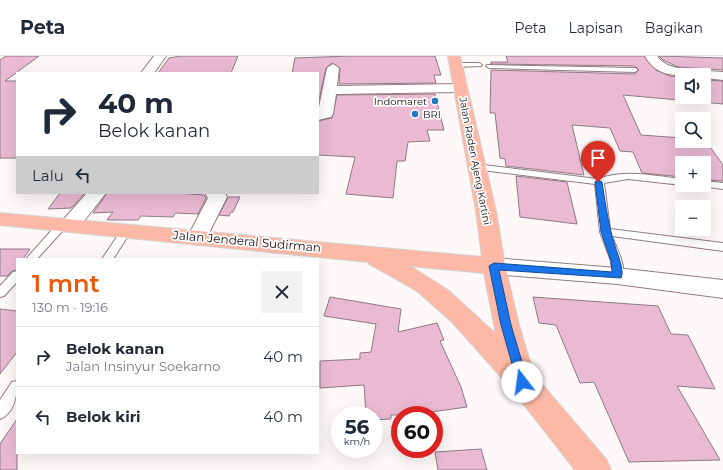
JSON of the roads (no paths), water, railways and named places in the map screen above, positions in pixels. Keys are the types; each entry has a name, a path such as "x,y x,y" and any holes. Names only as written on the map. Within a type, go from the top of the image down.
{"main road":[{"name":"Jalan Raden Ajeng Kartini","path":"455,60 486,211 494,266 506,325 522,382"},
{"name":"Jalan Jenderal Sudirman","path":"0,219 198,236 494,266"},
{"path":"363,252 394,267 439,295 455,310 522,382 595,470"}],"street":[{"path":"148,72 160,56"},
{"path":"651,56 661,68 668,71 723,76"},
{"path":"319,116 326,114 333,68"},
{"path":"330,90 460,88"},
{"path":"66,224 96,194"},
{"path":"198,236 218,197 215,194"},
{"path":"494,266 618,276 723,290"}],"lane":[{"path":"455,60 477,65 472,56"},
{"path":"489,66 635,70"},
{"path":"476,167 598,182 607,177 675,181"},
{"path":"598,182 605,232 616,261 618,276"},
{"path":"711,185 723,186"},
{"path":"32,258 66,224"},
{"path":"109,258 127,230"},
{"path":"605,232 723,247"},
{"path":"0,293 16,276"},
{"path":"0,412 16,388"}],"place":[{"name":"Indomaret","path":"435,101"},
{"name":"BRI","path":"415,114"}]}
